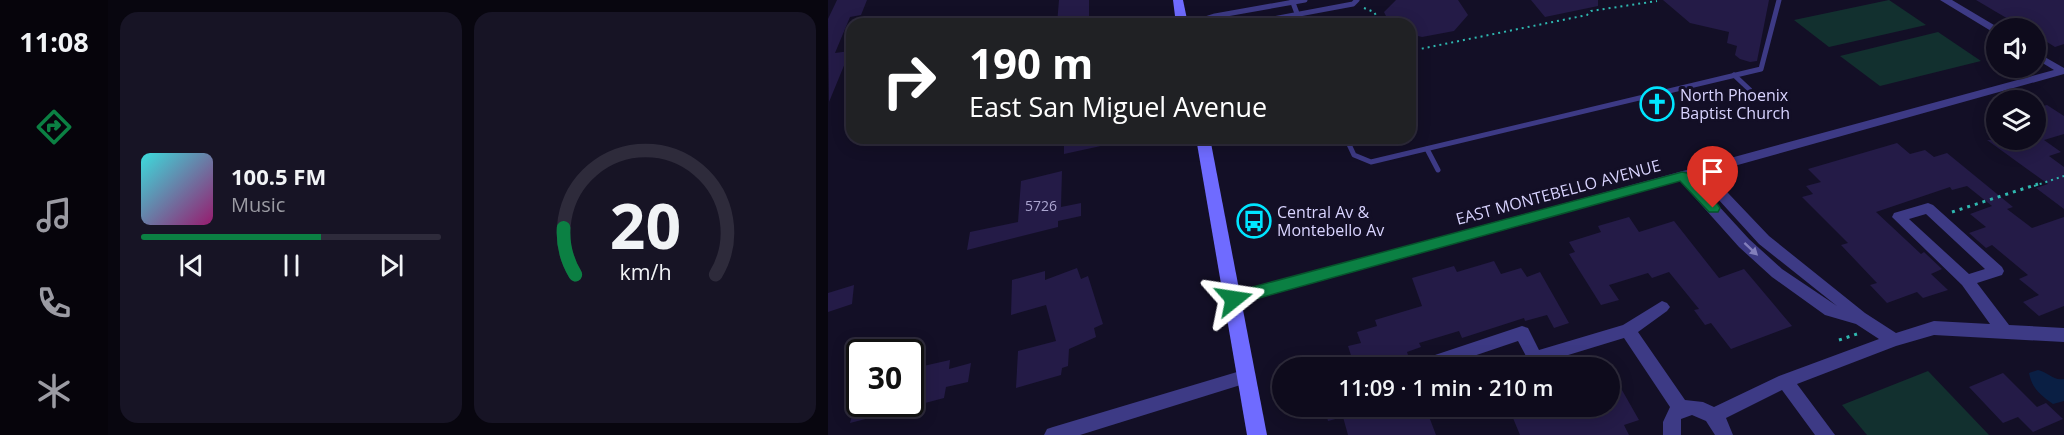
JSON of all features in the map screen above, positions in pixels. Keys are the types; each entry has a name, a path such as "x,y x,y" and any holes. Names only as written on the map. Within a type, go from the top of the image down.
{"main road":[{"path":"1178,0 1181,18"},
{"path":"1204,144 1257,435"}],"street":[{"path":"1945,0 1986,26"},
{"path":"2046,61 2063,71"},
{"name":"EAST MONTEBELLO AVENUE","path":"1234,299 2063,71"},
{"path":"1700,171 1752,229 1774,249 1843,300 1860,318 1894,340"},
{"path":"1682,176 1693,185 1744,243 1777,273 1830,311 1860,318"},
{"path":"1967,281 1997,271 1928,208 1899,217 1967,281 2005,332"},
{"path":"1551,357 1628,330 1662,307"},
{"path":"1713,416 1785,381 1894,340 1934,328 2064,335"},
{"path":"1628,330 1682,409"},
{"path":"1450,357 1521,333 1531,357"},
{"path":"1053,435 1247,376"},
{"path":"1785,381 1826,435"},
{"path":"1672,435 1672,419 1682,409 1697,407 1720,423 1724,435"}],"lane":[{"path":"1209,18 1305,0"},
{"path":"1277,18 1353,4 1357,0"},
{"path":"1348,144 1352,156 1359,161 1371,162 1761,69 1779,0"},
{"path":"1292,1 1298,18"},
{"path":"1734,75 1750,90"},
{"path":"1427,149 1438,170"}],"path":[{"path":"1416,50 1587,15 1591,11 1656,0"},
{"path":"1366,2 1362,7 1374,12 1378,18"},
{"path":"1937,216 2064,176"}],"green space":[{"path":"1889,0 1926,25 1829,47 1794,20"},
{"path":"1938,32 1981,61 1880,86 1840,56"},
{"path":"1928,371 1989,435 1867,435 1842,405"}],"water":[{"path":"2038,370 2057,379 2064,379 2064,401 2053,404 2038,391 2029,373"}],"building":[{"path":"837,0 867,0 861,15 846,18 846,27 835,53 846,52 846,61 829,102 828,19"},
{"path":"1059,0 1089,0 1089,18 1058,18"},
{"path":"1396,0 1458,0 1468,15 1454,31 1422,37 1416,36 1416,18 1387,18 1384,12"},
{"path":"1531,0 1598,0 1598,6 1545,17"},
{"path":"1663,0 1769,0 1757,61 1750,62 1735,55 1737,46 1727,43 1729,32 1690,23"},
{"path":"1976,0 2064,0 2064,44 2055,47 2046,41 2046,18 2006,18"},
{"path":"2046,105 2064,116 2064,134 2046,139"},
{"path":"2046,141 2061,152 2049,156 2064,167 2064,209 2036,188 2048,184 2001,150 2046,150"},
{"path":"1897,143 1910,154 1925,150 1934,157 1947,153 2013,207 2007,209 2032,228 2064,217 2064,306 2039,316 2023,302 2039,295 2019,279 2028,275 1992,245 1986,248 1969,233 1986,227 1970,214 1992,206 1967,186 1952,190 1950,187 1876,212 1921,254 1924,252 1942,269 1931,274 1948,290 1923,298 1917,292 1887,303 1870,285 1877,283 1841,245 1848,243 1802,197 1813,194 1806,186 1821,182 1808,169"},
{"path":"1064,144 1110,144 1064,154"},
{"path":"1062,171 1061,207 1081,203 1081,216 1058,221 1058,227 967,250 970,232 1018,222 1021,181"},
{"path":"1629,217 1639,232 1674,221 1719,278 1744,269 1792,326 1731,349 1711,323 1705,325 1694,310 1699,309 1669,272 1652,278 1648,273 1609,285 1619,300 1601,305 1569,254 1575,252 1569,242 1601,232 1598,226"},
{"path":"1494,261 1501,274 1521,268 1527,277 1540,272 1569,323 1554,328 1547,315 1525,321 1524,318 1462,338 1459,331 1419,343 1421,347 1407,352 1409,357 1352,357 1348,346 1361,343 1357,332 1377,326 1375,320 1422,306 1412,278 1454,266 1457,272"},
{"path":"1077,268 1081,279 1088,276 1103,324 1094,328 1096,337 1069,349 1068,366 1062,368 1061,375 1016,388 1018,351 1056,341 1046,305 1011,315 1012,280 1045,271 1045,280"},
{"path":"854,285 852,304 828,312 828,293"},
{"path":"950,360 949,369 971,363 968,382 946,387 944,398 924,403 924,366"},
{"path":"2003,373 2037,407 2046,403 2063,419 2033,432 2018,417 2003,423 1969,387"},
{"path":"1620,387 1639,420 1624,425 1629,435 1520,435 1513,417 1620,417"},
{"path":"852,417 873,417 850,423"},
{"path":"1327,417 1343,417 1328,421"},
{"path":"1343,417 1429,417 1436,435 1348,435"}],"place":[{"name":"North Phoenix Baptist Church","path":"1657,104"},
{"name":"Central Av & Montebello Av","path":"1254,221"}],"route":[{"path":"1234,299 1682,176 1713,208"}]}
